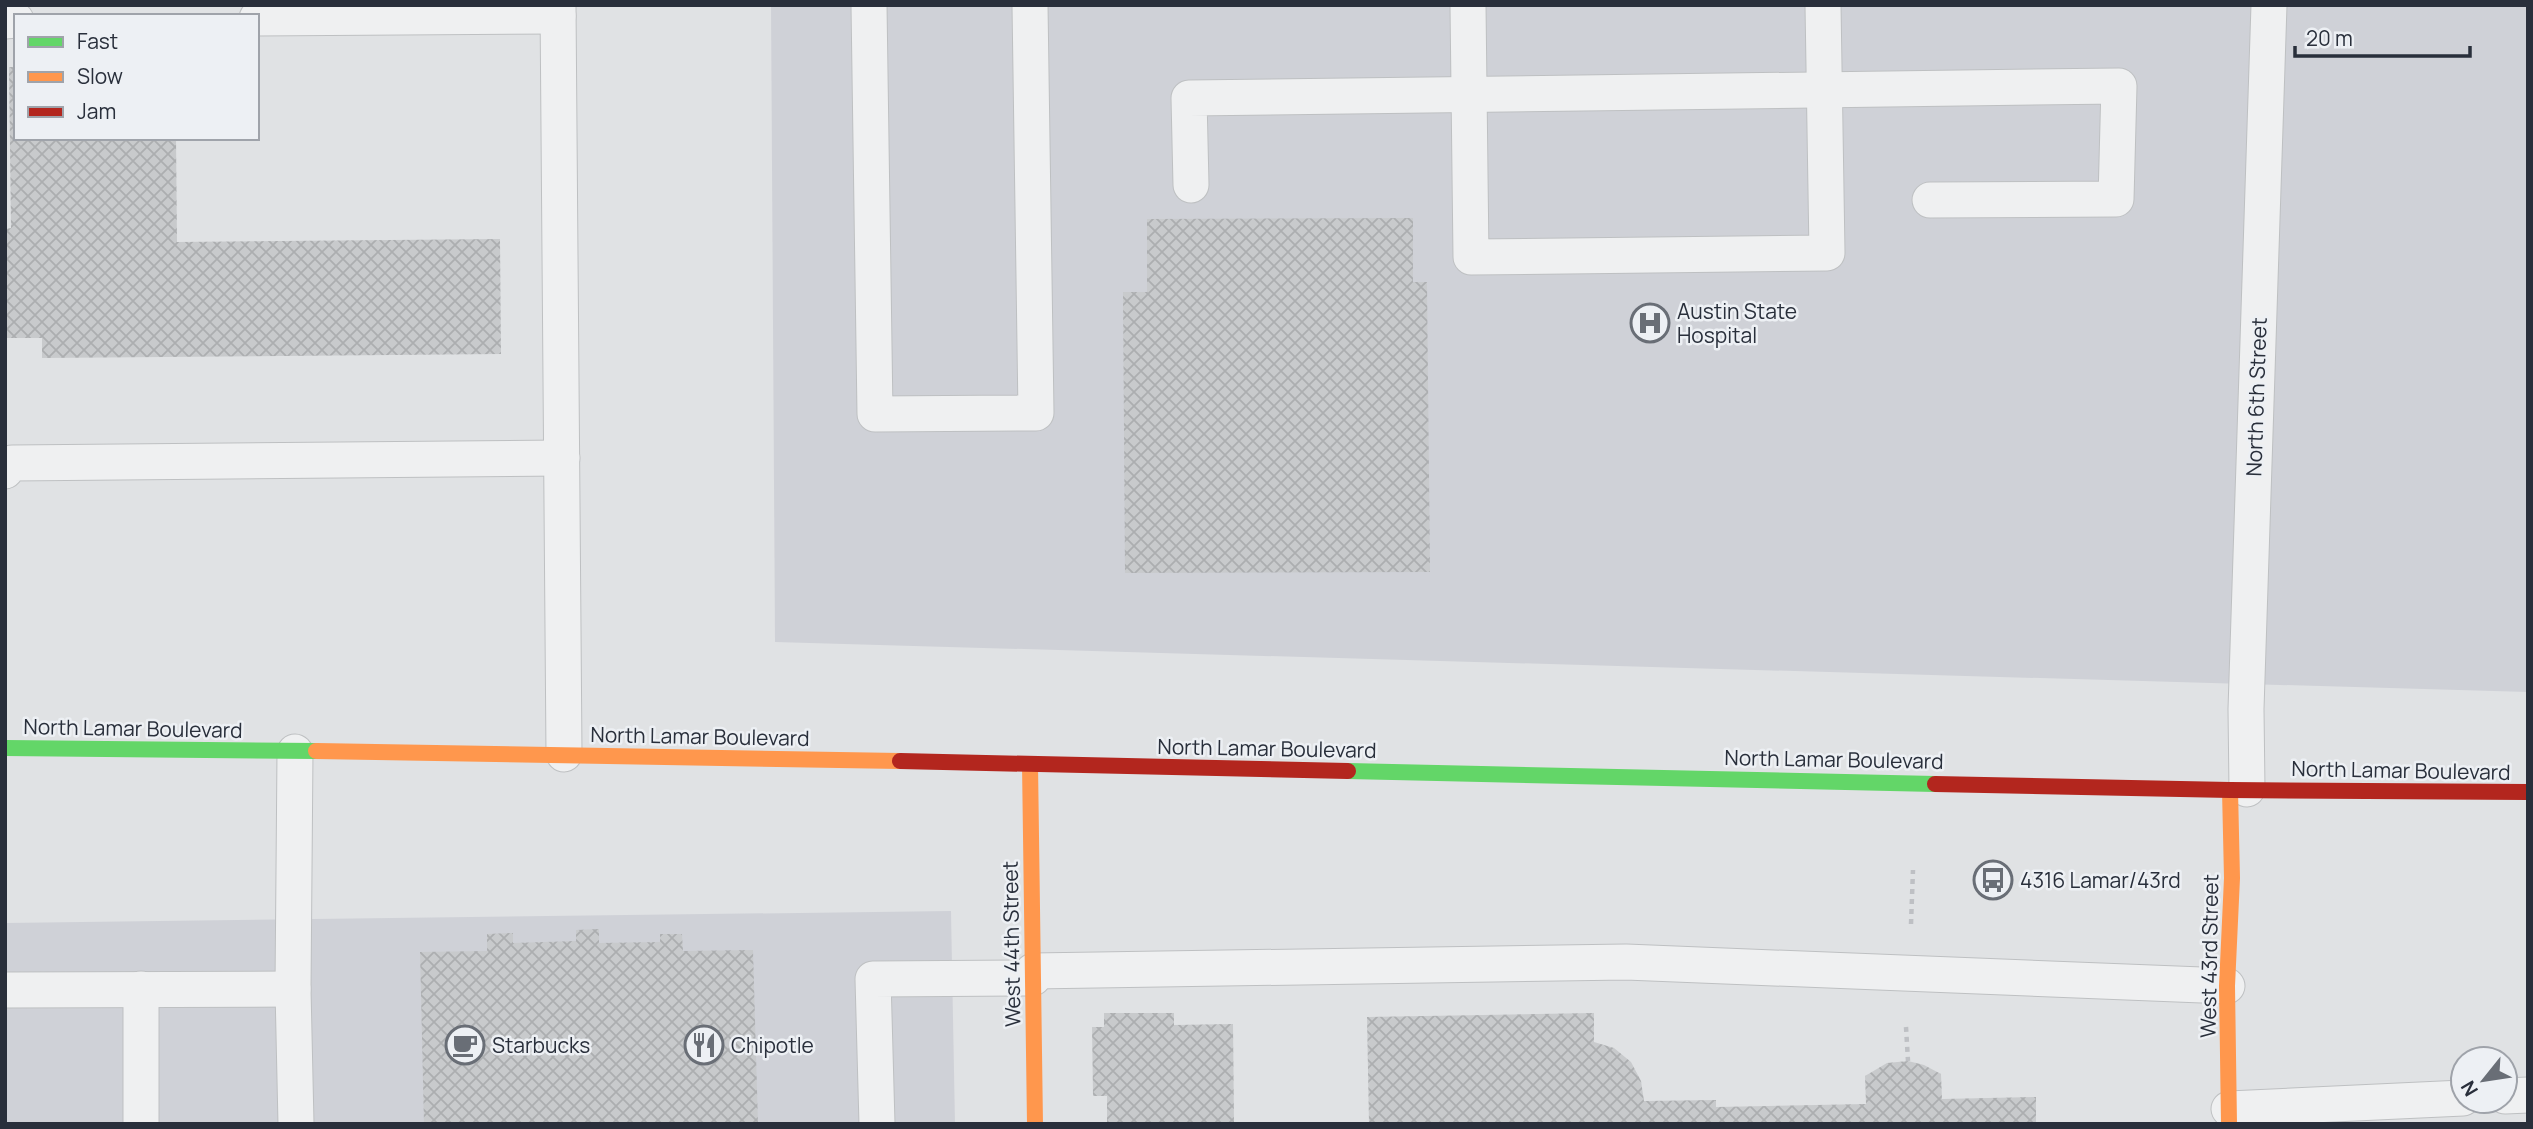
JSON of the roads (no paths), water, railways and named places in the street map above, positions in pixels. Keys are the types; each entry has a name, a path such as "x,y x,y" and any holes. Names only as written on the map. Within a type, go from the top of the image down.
{"main road":[{"name":"North Lamar Boulevard","path":"5,748 564,754 2239,789 2528,792"},
{"name":"West 44th Street","path":"1030,764 1035,1124"},
{"name":"West 43rd Street","path":"2229,1116 2227,986 2239,789"}],"lane":[{"path":"869,5 875,414 889,414 1036,413 1030,5"},
{"path":"1468,5 1471,257 1827,254 1823,5"},
{"name":"North 6th Street","path":"2239,789 2246,709 2269,5"},
{"path":"259,19 558,11 564,754"},
{"path":"1191,185 1189,97 2119,86 2116,199 1930,200"},
{"path":"5,471 12,463 562,458"},
{"path":"295,751 293,989 296,1124"},
{"path":"877,1124 873,979 1626,962 2227,986"},
{"path":"141,989 141,1124"},
{"path":"5,990 293,989"},
{"path":"2229,1116 2449,1099"}],"place":[{"name":"Austin State Hospital","path":"1650,323"},
{"name":"4316 Lamar/43rd","path":"1993,880"},
{"name":"Starbucks","path":"465,1045"},
{"name":"Chipotle","path":"704,1045"}]}
